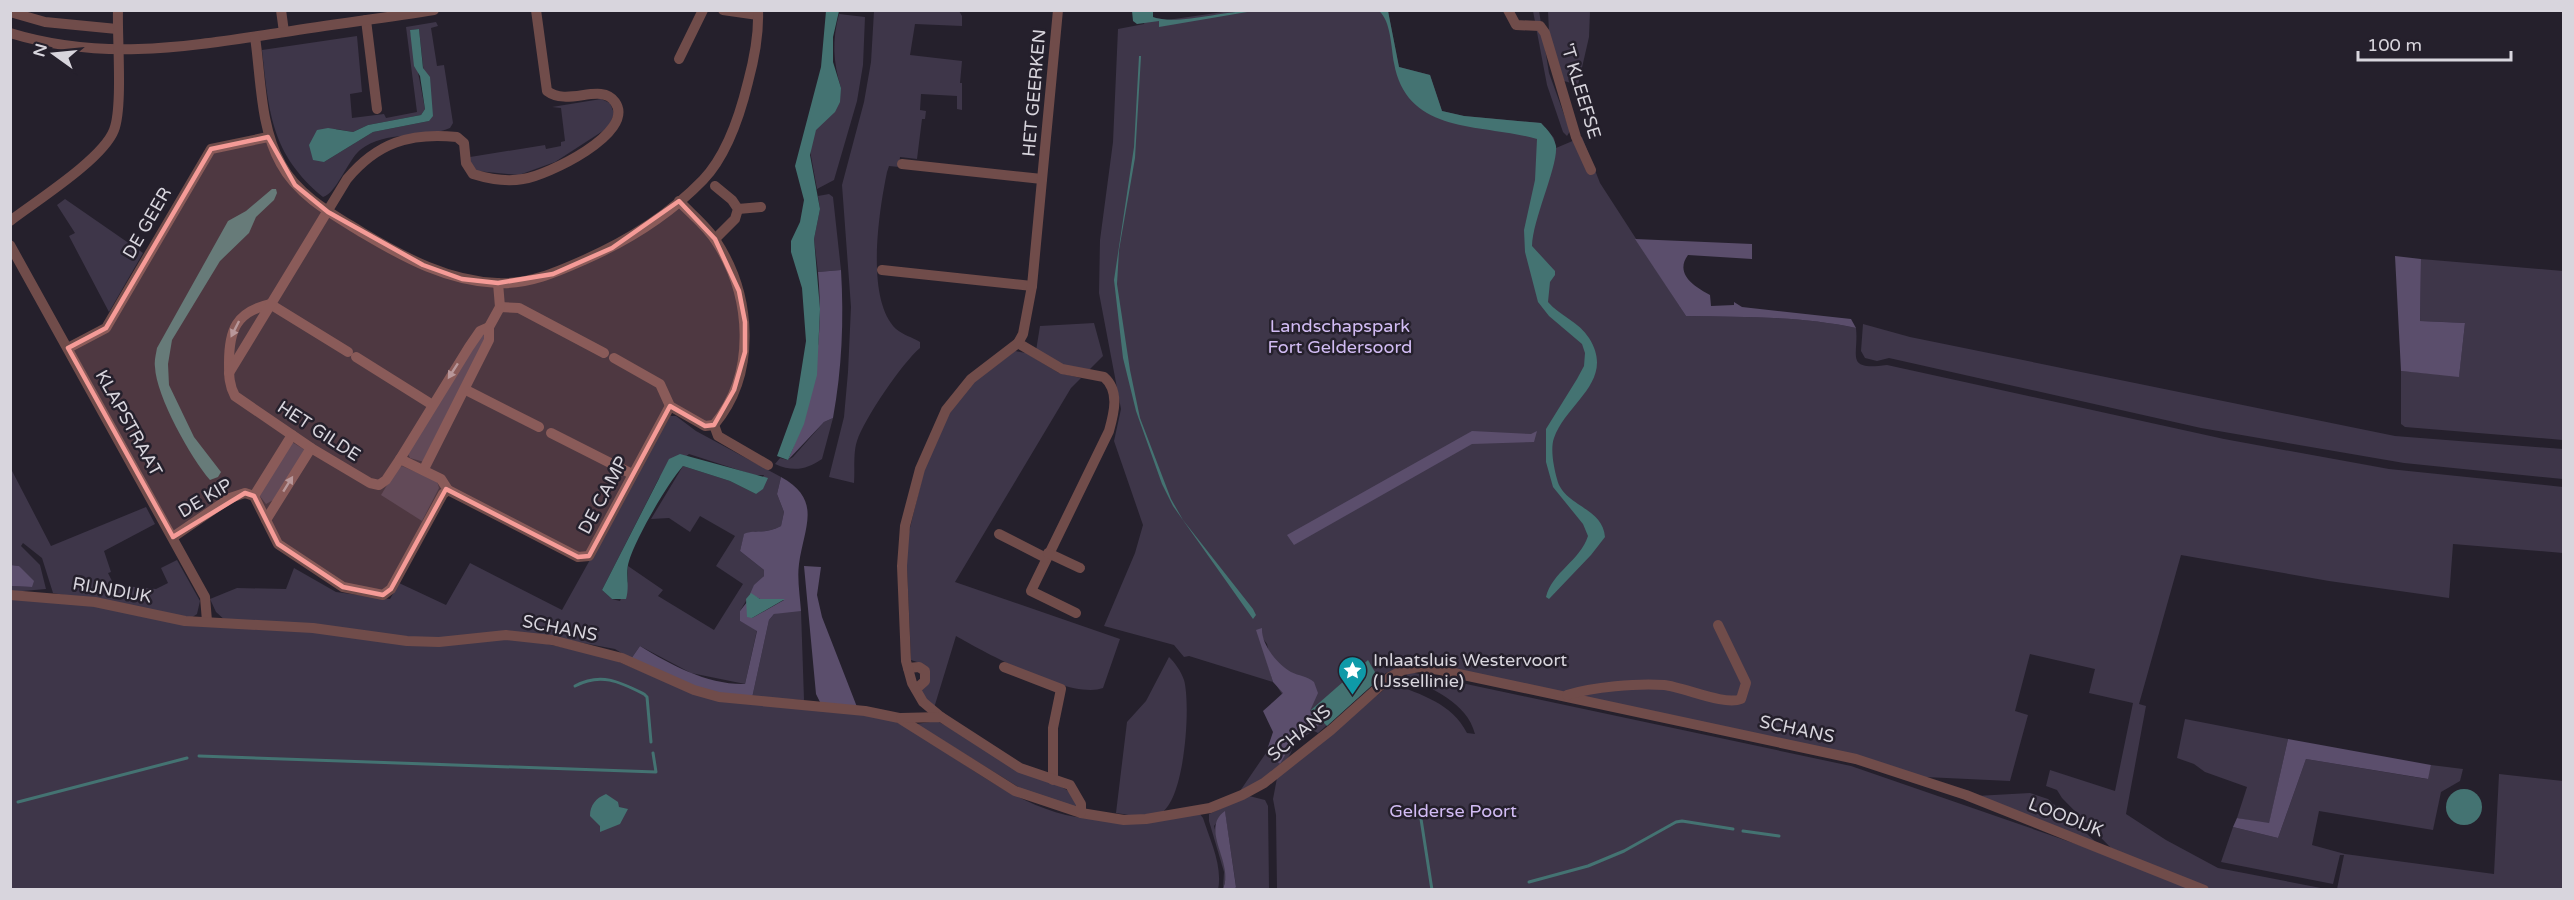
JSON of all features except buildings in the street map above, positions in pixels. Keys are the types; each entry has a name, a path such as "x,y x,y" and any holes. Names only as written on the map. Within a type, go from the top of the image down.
{"street":[{"path":"10,221 99,151 114,130 119,51 118,10"},
{"path":"281,10 284,32"},
{"path":"10,33 73,48 119,51 158,50 434,10"},
{"path":"229,373 347,179 372,153 391,143 411,138 457,137 464,143 466,163 473,174 493,179 517,180 559,166 610,132 618,122 618,111 615,102 607,96 580,95 564,99 554,97 547,91 536,10"},
{"path":"679,59 703,10"},
{"path":"255,37 268,137 281,166 296,185 328,212 379,242 442,273 462,279 498,283 553,274 612,248 679,201 704,179 720,156 741,111 753,65 758,13 723,10"},
{"name":"HET GEERKEN","path":"1018,343 1023,334 1032,286 1058,10"},
{"name":"'T KLEEFSE","path":"1508,10 1516,25 1540,26 1545,33 1576,137 1590,170"},
{"path":"10,12 45,22 117,29"},
{"path":"366,20 377,109"},
{"name":"DE GEER","path":"68,348 106,328 211,149 268,137"},
{"name":"HET GEERKEN","path":"902,164 1042,180"},
{"path":"715,186 732,200 738,209"},
{"path":"498,283 500,307 519,308 660,384 670,406 705,426 714,425 723,414 734,390 745,352 745,322 739,291 715,239 679,201"},
{"path":"738,209 761,207"},
{"path":"715,239 735,219 738,209"},
{"name":"KLAPSTRAAT","path":"10,245 205,597 207,621"},
{"path":"882,270 1032,286"},
{"path":"270,304 431,404"},
{"name":"HET GILDE","path":"270,304 250,310 235,325 229,342 230,385 235,396 311,448 370,483 379,485 386,480 400,459 431,404 480,331 489,327"},
{"name":"HET GILDE","path":"424,469 466,390 489,340 489,327 500,307"},
{"path":"1076,613 1031,591 1109,431 1114,408 1114,393 1104,377 1062,369 1018,343 971,379 958,394 934,432 920,470 905,526 902,561 904,642 908,668 923,702 941,717 1004,759 1070,785 1081,804 1081,813"},
{"path":"466,390 540,427"},
{"name":"DE CAMP","path":"424,469 441,479 448,490 578,557 589,556 670,406"},
{"path":"714,425 718,436 768,465"},
{"path":"551,433 632,474"},
{"path":"292,435 254,496 278,544 343,587 383,595 391,589 443,494 448,490"},
{"path":"266,520 311,448"},
{"path":"400,459 424,469"},
{"name":"DE KIP","path":"173,537 230,498 245,493 254,496"},
{"path":"999,534 1080,568"},
{"name":"RIJNDIJK","path":"10,595 73,599 185,621 207,621"},
{"name":"SCHANS","path":"207,621 313,628 425,642 506,634 534,637 622,658 694,690 718,697 865,711 899,718 941,717"},
{"name":"SCHANS","path":"1564,696 1584,690 1657,685 1729,700 1741,699 1746,683 1719,625"},
{"path":"1004,667 1061,689 1053,728 1053,780"},
{"name":"SCHANS","path":"899,718 1015,791 1081,813 1124,820 1146,819 1210,808 1242,795 1264,783 1330,730 1382,683 1403,670 1419,667 1856,759 1915,778"},
{"name":"LOODIJK","path":"1915,778 2204,890"}],"highlighted area":[{"path":"268,137 295,185 328,212 423,265 462,279 498,283 553,274 612,248 679,201 715,239 739,291 745,322 745,352 734,390 714,425 705,426 670,406 589,556 578,557 446,489 391,589 383,595 343,587 278,544 254,496 245,493 173,537 68,348 106,328 211,149"}],"green space":[{"path":"874,11 959,11 962,16 962,26 915,24 910,55 962,61 960,83 962,83 962,110 957,109 957,96 921,94 920,110 926,111 925,119 922,119 917,159 900,157 899,167 889,166 887,172 878,231 877,276 880,297 886,315 896,329 920,342 920,348 894,378 861,431 855,451 854,483 829,477 844,417 851,307 842,185 864,102 871,62"},
{"name":"Landschapspark Fort Geldersoord","path":"1230,11 1388,11 1399,67 1430,75 1442,111 1464,116 1541,123 1554,138 1556,148 1582,137 1600,183 1686,316 1793,319 1856,328 1856,359 1864,366 1887,365 2224,439 2389,469 2563,487 2563,553 2453,544 2449,598 2329,581 2181,555 2139,704 2146,706 2126,814 2166,840 2218,868 2326,889 2209,889 2111,848 2057,790 2046,786 2050,770 2115,791 2133,703 2089,693 2095,669 2030,654 2015,711 2028,715 2010,781 1925,777 1407,665 1386,673 1318,733 1314,731 1305,736 1294,737 1290,754 1279,768 1264,779 1240,791 1266,753 1280,764 1292,734 1306,732 1275,683 1267,644 1258,632 1273,682 1189,656 1184,657 1174,645 1104,626 1135,553 1143,525 1114,441 1121,409 1099,293 1100,240 1113,142 1118,29 1144,24 1145,20 1157,18 1167,20"},
{"path":"1533,11 1539,11 1549,73 1570,131 1567,136 1563,132 1547,85"},
{"path":"1548,11 1590,11 1589,37 1578,85 1564,81 1549,32"},
{"path":"839,14 865,17 863,65 857,101 834,180 817,189 811,156 812,138 820,120 841,88 834,51"},
{"path":"436,22 438,26 431,28 437,66 444,65 453,123 450,128 439,132 393,137 370,144 355,155 333,190 323,197 306,181 283,148 271,113 262,50 357,36 362,92 350,94 352,118 384,114 386,118 417,112 406,27","holes":["419,29 429,121 373,132 324,162 336,129 353,132 368,125 421,115 425,109 410,30"]},
{"path":"601,99 610,103 614,113 609,127 555,162 519,175 477,171 469,162 470,157 545,145 546,149 561,146 561,142 565,141 561,108 552,107"},
{"path":"829,194 833,197 841,270 818,272 814,239 820,209 818,196"},
{"path":"65,199 143,253 109,312 69,236 75,233 57,205"},
{"path":"2421,259 2563,271 2563,440 2405,427 2401,424 2401,371 2459,376 2465,323 2420,321"},
{"path":"1094,323 1103,356 1088,371 1061,365 1036,351 1040,326"},
{"path":"1863,324 1910,337 2395,436 2563,449 2563,479 2404,463 2201,428 1889,358 1877,361 1865,358 1861,351"},
{"path":"485,334 487,337 424,462 410,458 408,454 477,339"},
{"path":"1015,351 1026,353 1059,373 1081,378 1071,388 955,582 1120,639 1103,688 1089,690 1071,687 1029,673 956,636 934,708 920,693 920,663 911,660 906,544 927,458 941,424 971,384"},
{"path":"670,416 676,416 696,431 781,477 777,494 784,512 781,526 744,535 740,551 764,570 764,576 740,611 740,621 757,630 745,684 691,673 640,646 631,659 615,649 535,634 429,640 226,621 216,612 210,599 237,588 286,589 294,568 336,592 390,599 399,583 446,605 470,563 562,610","holes":["689,454 754,475 764,475 756,494 730,481 683,466 651,519 669,518 690,532 700,516 735,536 716,566 743,584 714,630 658,596 663,590 628,566 628,581 620,601 612,599 602,590 659,478"]},
{"path":"833,418 822,459 799,469 775,464 780,458 788,460 793,457 824,422"},
{"path":"292,442 305,450 275,499 266,504 259,495"},
{"path":"402,466 437,481 439,488 422,521 381,495 397,469"},
{"path":"10,467 51,546 146,507 155,524 104,551 111,572 108,573 114,585 156,589 168,583 161,568 177,560 200,601 197,614 191,618 53,593 42,558 23,543 21,546 40,565 46,589 11,592 11,586 32,587 19,566 11,565"},
{"path":"11,598 101,606 342,635 524,639 607,657 691,692 843,711 894,721 912,730 1000,787 1047,809 1072,816 1097,819 1199,813 1203,818 1217,862 1218,890 11,890"},
{"path":"783,611 801,611 804,700 752,698 769,620 774,614"},
{"path":"1169,657 1184,680 1187,709 1184,751 1176,790 1169,804 1156,815 1139,816 1116,813 1127,722 1146,701"},
{"name":"Gelderse Poort","path":"1410,672 1851,766 2108,855 2192,889 1277,889 1276,815 1273,799 1277,778 1392,683 1435,701 1453,714 1467,733 1475,734 1471,723 1456,705 1437,691 1406,675"},
{"path":"2185,719 2288,739 2269,824 2237,818 2247,787 2205,772 2194,764 2177,758"},
{"path":"937,721 1067,790 1077,800 1076,807 1025,791 916,724"},
{"path":"2306,759 2427,779 2431,765 2463,769 2460,781 2441,792 2433,830 2319,811 2312,845 2345,854 2494,874 2499,774 2563,781 2563,889 2337,889 2344,855 2340,855 2333,884 2221,862 2233,827 2278,838"},
{"path":"2030,793 2048,799 2097,843 1976,796"},
{"path":"1249,796 1265,800 1268,806 1269,889 1234,889 1236,886 1225,812 1214,826 1227,875 1223,889 1224,872 1209,814"}],"shaded area":[{"path":"826,11 839,11 833,37 833,62 841,88 840,102 835,112 816,130 810,155 820,209 814,239 820,309 817,375 804,424 788,460 777,456 796,404 806,341 802,288 791,252 791,241 800,222 804,200 795,166 821,67"},
{"path":"1132,11 1153,11 1153,17 1174,20 1253,11 1159,27 1159,21 1137,24 1133,21"},
{"path":"1379,11 1388,11 1399,67 1430,75 1442,111 1464,116 1541,123 1556,146 1556,155 1536,222 1532,246 1555,271 1550,282 1548,302 1585,332 1596,353 1597,367 1586,391 1560,425 1554,438 1553,458 1561,488 1598,519 1605,537 1549,599 1546,597 1549,588 1579,553 1588,536 1583,524 1553,487 1546,462 1546,429 1584,366 1585,353 1582,344 1549,316 1538,302 1525,252 1524,230 1535,180 1537,139 1450,122 1430,115 1414,103 1402,87 1394,63 1386,21"},
{"path":"419,29 423,68 430,77 433,116 429,121 373,132 324,162 313,160 309,145 317,130 328,128 353,132 368,125 421,115 425,109 420,76 414,66 410,30"},
{"path":"1139,56 1141,56 1135,158 1119,250 1117,284 1130,370 1140,418 1171,499 1183,520 1253,609 1256,615 1253,619 1173,506 1162,484 1136,411 1123,358 1114,280 1134,147"},
{"path":"272,189 276,189 277,193 274,200 256,217 249,233 220,261 172,340 168,364 169,385 194,437 221,472 218,477 210,480 185,442 161,394 155,365 157,348 228,221 246,211"},
{"path":"1635,239 1752,244 1752,259 1688,255 1683,268 1685,274 1693,284 1710,295 1711,306 1734,305 1734,302 1742,307 1851,319 1856,328 1793,319 1686,316"},
{"path":"2395,256 2421,259 2420,321 2465,323 2459,377 2401,371"},
{"path":"841,270 842,344 833,418 824,422 788,460 805,414 815,368 820,320 818,272"},
{"path":"1472,431 1531,434 1537,431 1534,442 1472,444 1294,545 1287,535"},
{"path":"680,454 768,478 763,489 756,494 730,481 683,466 661,498 633,551 628,566 626,599 612,599 602,590 669,459"},
{"path":"781,477 802,495 808,515 798,570 801,611 774,614 769,620 752,698 710,693 631,659 640,646 690,672 717,681 745,684 757,631 740,621 740,611 747,602 752,618 784,600 760,599 750,594 754,585 764,576 764,570 740,551 744,534 781,526 784,512 777,494"},
{"path":"11,565 19,566 34,581 32,587 11,586"},
{"path":"804,566 821,567 817,595 822,617 857,707 822,706 816,694"},
{"path":"751,593 760,599 785,599 752,618 747,617 746,599"},
{"path":"1262,628 1267,647 1280,664 1291,672 1314,682 1318,693 1310,711 1323,722 1312,730 1292,734 1289,748 1280,764 1266,753 1273,732 1263,711 1283,693 1273,682 1256,630"},
{"path":"1368,660 1379,679 1327,726 1311,710"},
{"path":"2288,739 2431,765 2428,779 2306,759 2278,838 2233,827 2237,818 2269,823"},
{"path":"2464,789 2477,794 2482,807 2477,820 2464,825 2451,820 2446,807 2451,794"},
{"path":"606,794 618,802 619,807 628,809 620,824 600,832 600,826 590,816 590,812 594,802"},
{"path":"1225,811 1236,887 1234,889 1223,889 1225,869 1216,837 1215,827 1218,818"}],"waterway":[{"path":"575,686 602,679 627,686 644,694 647,697 651,742"},
{"path":"199,756 656,772 653,753"},
{"path":"18,802 187,758"},
{"path":"1421,819 1432,890"},
{"path":"1529,882 1588,866 1624,851 1676,822 1733,829"},
{"path":"1743,831 1779,836"}],"place":[{"name":"Inlaatsluis Westervoort (IJssellinie)","path":"1352,696"}]}
